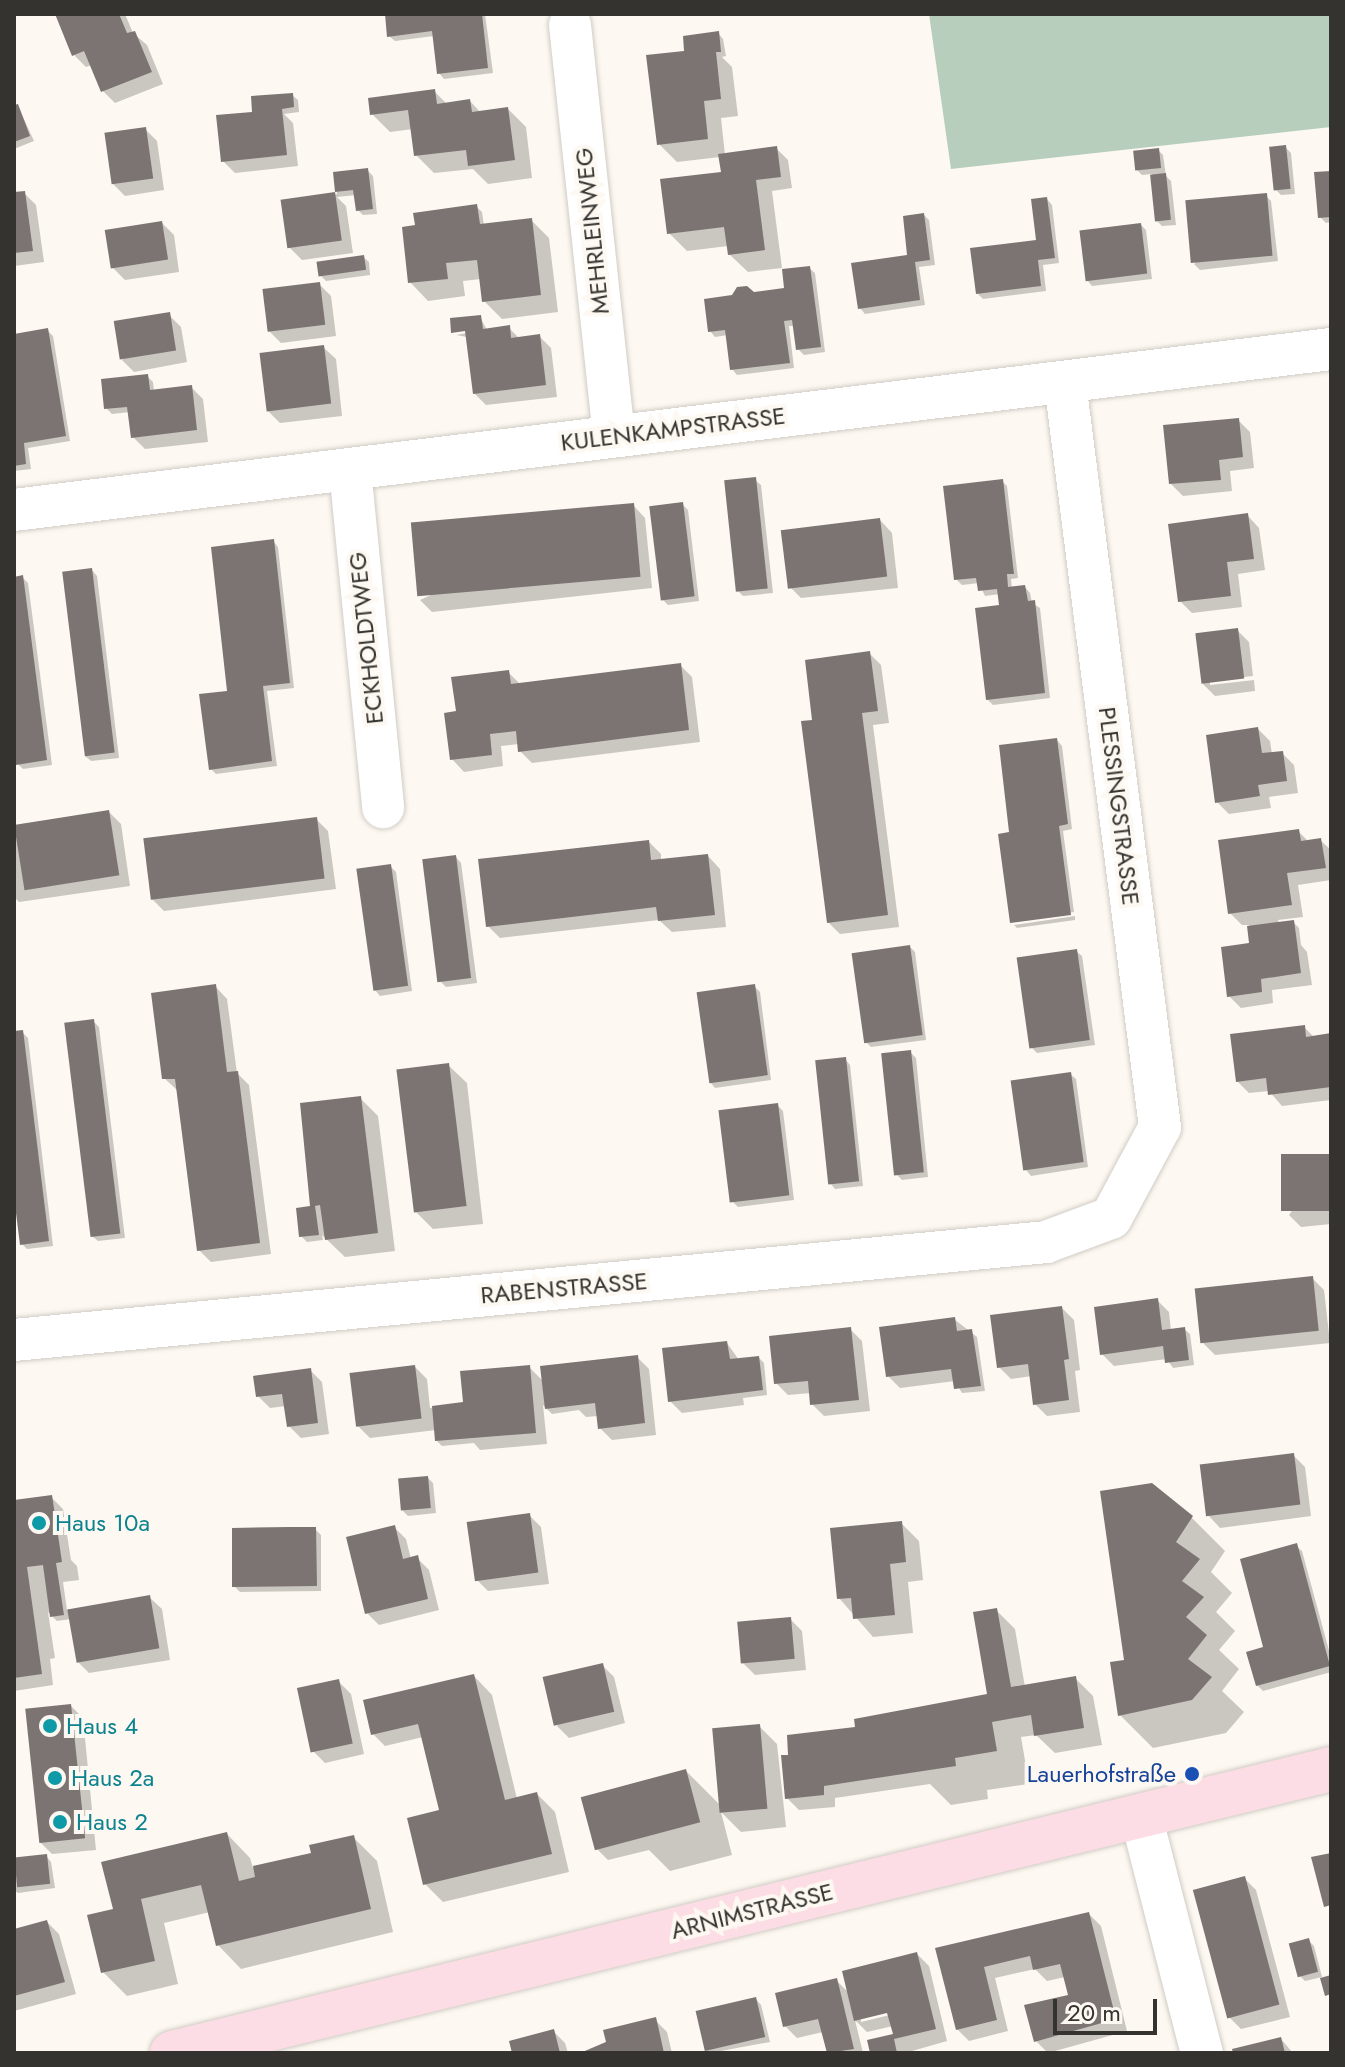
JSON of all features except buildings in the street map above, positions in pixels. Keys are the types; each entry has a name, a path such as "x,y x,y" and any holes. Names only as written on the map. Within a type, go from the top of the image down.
{"main road":[{"name":"ARNIMSTRASSE","path":"172,2053 1331,1769"}],"street":[{"name":"MEHRLEINWEG","path":"570,25 614,436"},
{"name":"KULENKAMPSTRASSE","path":"14,510 1331,349"},
{"name":"PLESSINGSTRASSE","path":"1065,382 1160,1127 1111,1218"},
{"name":"ECKHOLDTWEG","path":"350,469 383,807"},
{"name":"RABENSTRASSE","path":"14,1340 1046,1242 1111,1218"},
{"path":"1141,1816 1202,2053"}],"green space":[{"path":"929,14 1331,14 1331,127 951,169"}],"place":[{"name":"Haus 10a","path":"39,1523"},
{"name":"Haus 4","path":"50,1726"},
{"name":"Lauerhofstraße","path":"1192,1774"},
{"name":"Haus 2a","path":"55,1778"},
{"name":"Haus 2","path":"60,1822"}]}
